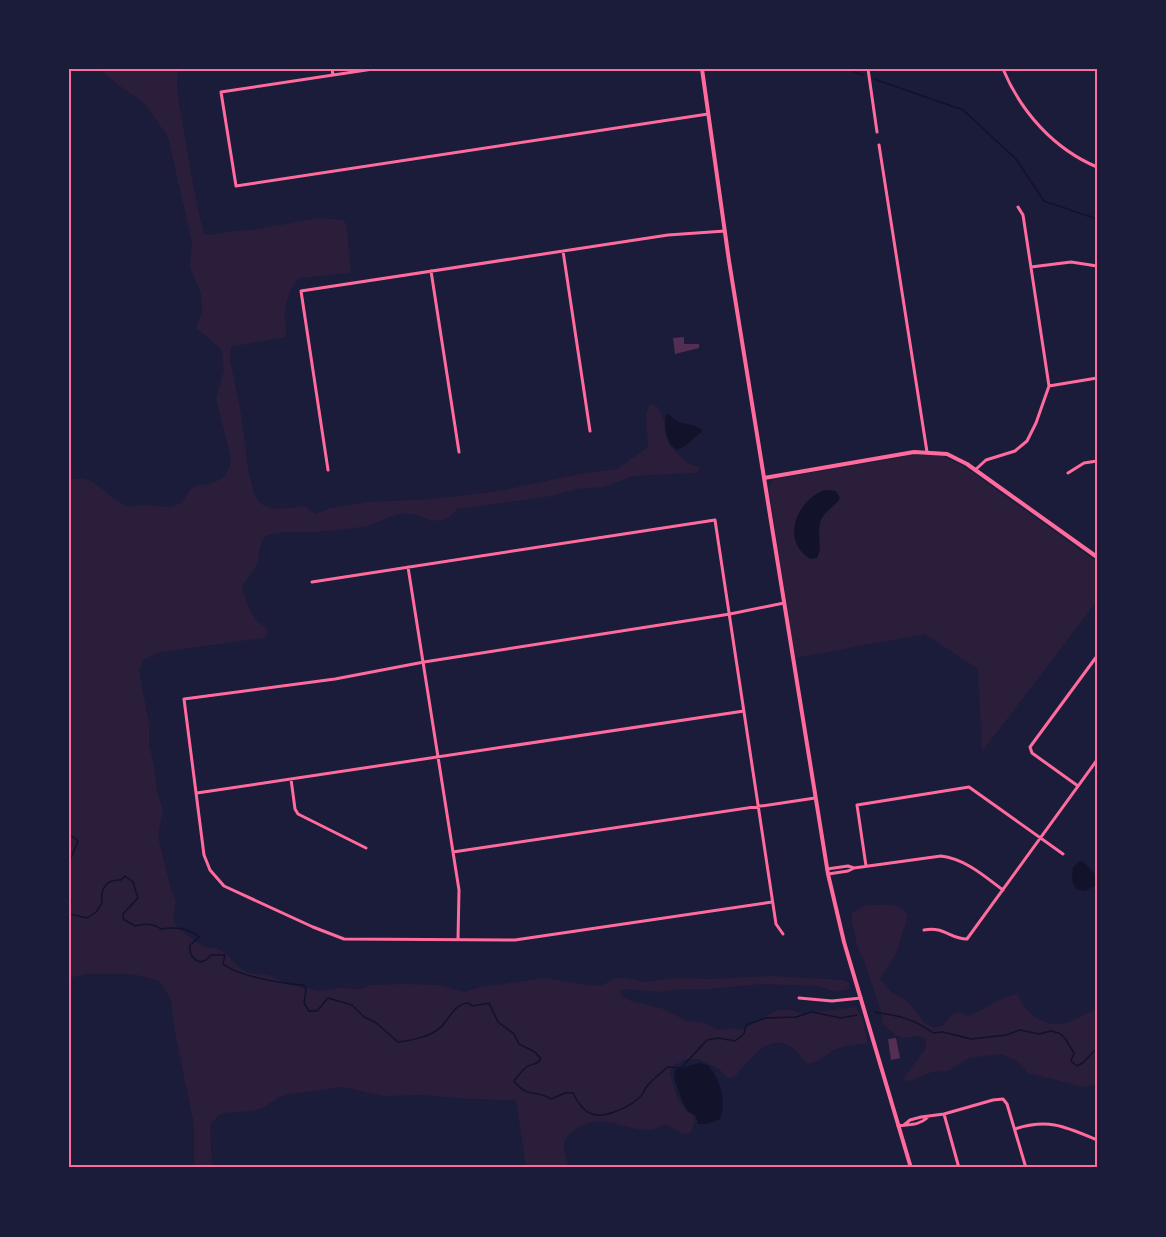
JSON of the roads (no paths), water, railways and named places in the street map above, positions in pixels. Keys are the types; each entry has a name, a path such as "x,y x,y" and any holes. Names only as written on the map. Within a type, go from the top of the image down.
{"street":[{"path":"332,69 333,75"},
{"path":"373,69 221,92 236,186 708,114"},
{"path":"702,69 724,231 827,872 911,1168"},
{"path":"868,69 878,132"},
{"path":"1004,69 1014,94 1044,130 1064,149 1097,167"},
{"path":"879,145 927,452"},
{"path":"975,470 986,460 1015,452 1027,441 1036,423 1048,386 1023,215 1018,207"},
{"path":"328,470 301,291 668,235 724,231"},
{"path":"563,251 590,431"},
{"path":"1031,267 1071,262 1097,266"},
{"path":"431,271 459,452"},
{"path":"1048,386 1097,378"},
{"path":"764,478 914,452 927,452 956,458 1097,557"},
{"path":"1068,473 1084,463 1097,461"},
{"path":"312,582 716,520 772,902 776,924 783,934"},
{"path":"408,567 459,890 458,940"},
{"path":"772,902 515,940 365,940 335,937 224,886 207,865 184,699 335,679 423,662 730,614 784,603"},
{"path":"1078,786 1032,753 1030,747 1097,656"},
{"path":"196,793 744,711"},
{"path":"924,930 935,928 960,939 967,939 1097,760"},
{"path":"291,779 295,809 298,814 366,848"},
{"path":"866,866 857,805 969,787 1063,854"},
{"path":"453,852 815,798"},
{"path":"827,872 848,866 854,868 941,856 955,858 967,864 1003,890"},
{"path":"799,998 831,1001 861,998"},
{"path":"898,1126 921,1117 944,1114 1002,1099 1007,1104 1026,1168"},
{"path":"944,1114 959,1168"},
{"path":"1015,1129 1030,1124 1048,1123 1097,1140"}],"waterway":[{"path":"847,69 863,75"},
{"path":"874,79 963,110 1016,159 1044,201 1097,219"},
{"path":"69,834 78,841 69,863"},
{"path":"69,908 70,914 87,918 96,912 102,903 105,886 125,876 133,882 138,898 123,914 123,919 135,926 149,924 161,929 176,928 191,932 199,937 190,945 190,951 197,961 206,960 211,955 225,955 223,964 239,972 273,981 303,985 306,989 304,1003 309,1011 317,1011 328,998 352,1005 364,1017 375,1022 398,1042 408,1041 436,1031 462,1004 468,1003 473,1006 489,1003 498,1022 514,1034 519,1044 535,1052 541,1059 524,1069 514,1081 519,1087 551,1099 565,1093 573,1093 581,1106 594,1115 607,1114 630,1104 640,1097 649,1083 668,1067 681,1068 707,1040 718,1038 735,1041 744,1034 746,1025 766,1018 796,1017 812,1012 841,1018 857,1015"},
{"path":"69,890 71,902 69,906"},
{"path":"874,1012 905,1018 933,1033 943,1032 971,1039 1006,1035 1020,1030 1039,1034 1051,1031 1059,1033 1074,1053 1071,1061 1077,1066 1097,1050"}]}
